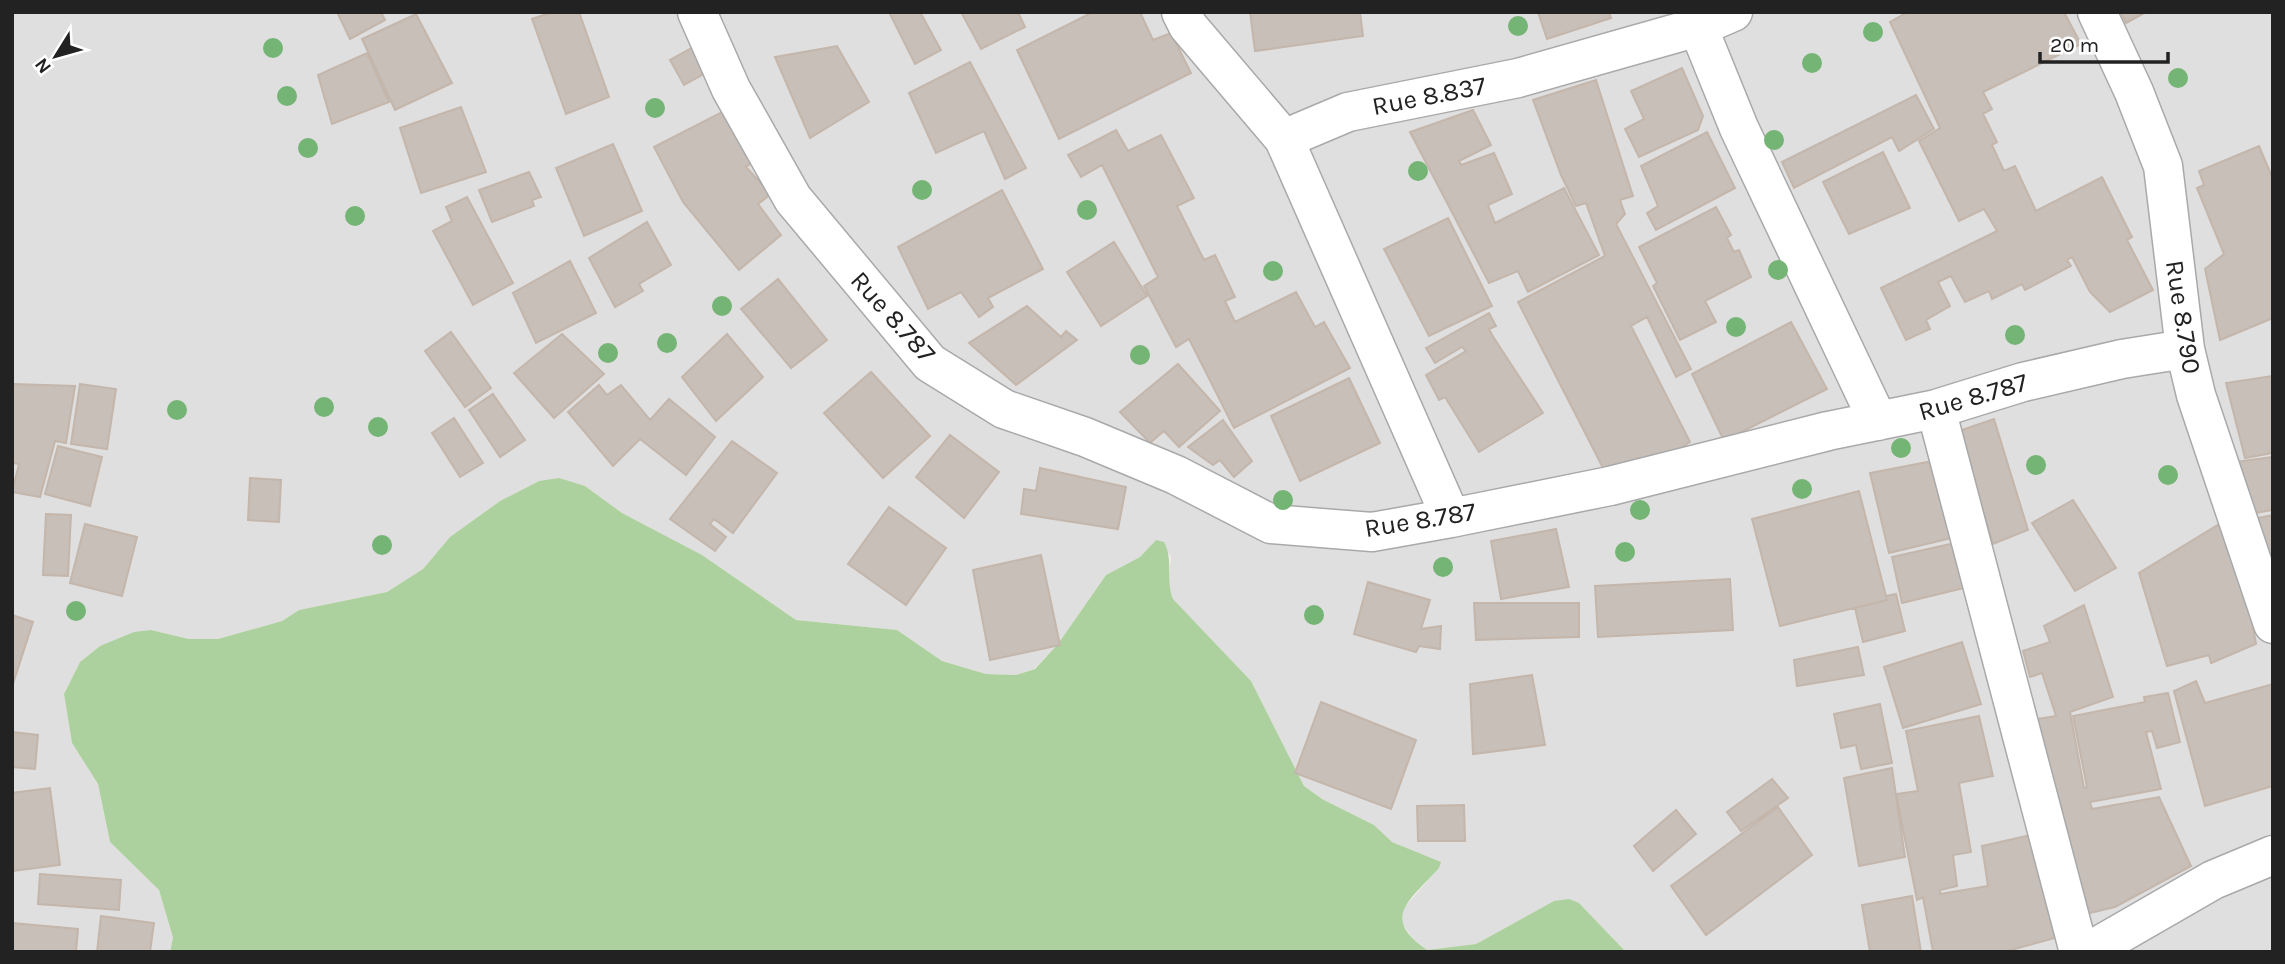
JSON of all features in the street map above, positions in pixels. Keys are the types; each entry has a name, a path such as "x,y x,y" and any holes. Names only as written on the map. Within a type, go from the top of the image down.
{"street":[{"name":"Rue 8.787","path":"696,12 731,89 793,199 930,363 1004,410 1085,437 1176,475 1271,524 1372,532 1451,518 1610,486 1936,409 2024,382 2122,359 2185,349"},
{"path":"1181,12 1188,26 1284,139 1451,518"},
{"name":"Rue 8.837","path":"1284,139 1348,112 1518,78 1698,27 1733,12"},
{"name":"Rue 8.790","path":"2097,12 2134,92 2163,166 2185,349 2214,456 2273,624"},
{"path":"1698,27 1739,128 1878,421"},
{"path":"1936,409 2079,952"},
{"path":"2088,952 2213,880 2273,855"}],"shaded area":[{"path":"12,12 2273,12 2273,952 1626,952 1579,903 1554,901 1476,944 1427,950 1416,943 1401,922 1401,911 1439,868 1440,862 1392,842 1374,825 1322,799 1304,786 1251,681 1173,599 1168,588 1171,556 1156,540 1140,557 1106,575 1058,644 1034,669 1016,675 986,674 942,661 897,630 796,620 702,555 622,513 585,486 539,481 500,501 450,537 423,569 387,592 299,610 282,621 218,639 189,639 151,630 100,646 80,662 64,694 72,743 98,784 110,842 159,890 173,939 170,952 12,952"}],"green space":[{"path":"559,478 585,486 622,513 702,555 796,620 897,630 942,661 986,674 1016,675 1035,669 1058,644 1106,575 1140,557 1156,540 1164,542 1173,599 1251,681 1304,786 1322,799 1374,825 1392,842 1441,862 1439,868 1404,909 1402,918 1405,928 1413,938 1427,950 1476,944 1554,901 1569,899 1579,903 1626,952 170,952 173,938 159,890 110,842 98,784 72,743 64,694 80,662 100,646 134,632 151,630 189,639 218,639 282,621 299,610 387,592 423,569 450,537 500,501 539,481"}],"building":[{"path":"337,12 381,12 385,20 350,39"},
{"path":"553,12 579,12 609,97 566,114 532,19"},
{"path":"889,12 920,12 941,50 915,64"},
{"path":"961,12 1018,12 1025,27 981,49"},
{"path":"1093,12 1140,12 1153,40 1171,33 1191,73 1059,139 1017,50"},
{"path":"1250,12 1360,12 1363,36 1255,51"},
{"path":"1538,12 1609,12 1611,18 1547,39"},
{"path":"1908,12 2064,12 2081,44 1983,92 1992,109 1983,114 1997,142 1992,145 2004,171 2015,166 2036,211 2102,177 2132,237 2127,240 2153,290 2110,312 2090,292 2072,257 2067,260 2071,266 2025,290 2022,284 1992,299 1989,291 1965,302 1951,276 1938,282 1950,306 1926,320 1930,329 1906,340 1881,288 1997,231 1984,209 1959,221 1919,141 1940,128 1890,22"},
{"path":"2121,12 2146,12 2126,23"},
{"path":"416,14 452,83 395,110 362,39"},
{"path":"695,46 709,71 684,85 670,60"},
{"path":"837,46 869,102 810,138 775,57"},
{"path":"367,53 389,102 332,124 318,75"},
{"path":"970,62 1026,168 1005,179 984,131 936,153 909,93"},
{"path":"1682,68 1703,116 1698,130 1639,157 1625,129 1644,119 1631,91"},
{"path":"1596,80 1633,196 1620,200 1625,214 1616,224 1691,369 1676,377 1647,317 1631,326 1690,442 1661,461 1604,470 1518,302 1605,256 1586,203 1576,206 1561,175 1533,100"},
{"path":"1916,95 1934,129 1899,151 1892,137 1794,188 1782,162"},
{"path":"461,107 486,172 421,193 400,128"},
{"path":"726,110 753,162 746,167 771,194 758,204 781,235 739,270 683,202 654,147"},
{"path":"1473,110 1491,145 1459,161 1461,165 1494,153 1512,194 1488,205 1495,223 1564,188 1599,255 1528,292 1518,271 1489,283 1410,132"},
{"path":"1116,130 1128,151 1161,135 1194,198 1177,206 1204,260 1215,255 1235,297 1225,301 1235,322 1296,292 1315,327 1324,322 1350,368 1234,428 1189,339 1176,347 1144,286 1158,277 1102,165 1081,177 1068,155"},
{"path":"1707,132 1735,188 1656,230 1647,213 1658,206 1641,166"},
{"path":"613,144 642,211 584,236 556,168"},
{"path":"2259,146 2273,179 2273,318 2220,340 2205,269 2224,254 2197,188 2204,185 2199,171"},
{"path":"1883,152 1910,208 1849,234 1823,182"},
{"path":"529,172 541,197 532,200 534,206 492,222 479,190"},
{"path":"1002,190 1043,269 988,298 993,307 979,317 961,292 928,309 898,247"},
{"path":"467,197 513,283 473,305 433,231 452,221 446,207"},
{"path":"1716,207 1731,235 1727,238 1734,252 1739,250 1751,277 1705,301 1716,322 1680,340 1653,286 1657,283 1639,247"},
{"path":"1448,218 1492,306 1429,336 1384,249"},
{"path":"647,222 671,265 639,284 643,291 615,307 589,258"},
{"path":"1114,242 1147,296 1101,326 1067,272"},
{"path":"570,261 596,313 536,343 513,293"},
{"path":"778,279 827,340 791,368 741,309"},
{"path":"1027,306 1061,337 1066,331 1077,340 1016,385 969,343"},
{"path":"1489,313 1496,326 1489,329 1492,335 1543,413 1479,452 1445,397 1439,400 1426,375 1466,351 1462,347 1435,363 1426,348"},
{"path":"1791,322 1827,389 1724,441 1692,374"},
{"path":"451,332 491,388 465,407 425,351"},
{"path":"562,334 604,374 554,418 514,373"},
{"path":"727,334 763,377 716,421 682,377"},
{"path":"1178,364 1220,411 1179,447 1164,431 1150,443 1120,412"},
{"path":"871,372 930,436 883,478 824,413"},
{"path":"2273,376 2273,453 2245,458 2226,383"},
{"path":"1349,378 1380,443 1300,481 1271,416"},
{"path":"13,384 75,386 66,443 55,441 40,497 12,492 19,464 12,463"},
{"path":"80,384 116,389 107,449 71,444"},
{"path":"599,385 607,395 621,385 650,420 669,399 715,437 686,475 640,439 613,466 568,412"},
{"path":"493,394 525,440 500,457 469,410"},
{"path":"454,418 483,463 460,477 432,433"},
{"path":"1994,419 2028,530 1993,544 1959,431"},
{"path":"1223,420 1252,461 1234,477 1220,460 1213,465 1188,447"},
{"path":"950,435 999,472 964,518 916,477"},
{"path":"732,441 777,473 733,533 714,519 710,524 726,537 715,551 670,519"},
{"path":"58,446 102,457 90,506 45,494"},
{"path":"2273,457 2273,510 2243,515 2235,462"},
{"path":"1943,459 1960,536 1889,553 1870,473"},
{"path":"1040,468 1126,487 1118,529 1021,514 1024,489 1036,491"},
{"path":"250,478 281,480 279,522 248,520"},
{"path":"1859,491 1887,600 1780,626 1752,519"},
{"path":"2073,500 2116,568 2075,591 2032,523"},
{"path":"889,507 946,548 906,605 848,564"},
{"path":"46,514 71,515 68,576 43,575"},
{"path":"2273,515 2273,566 2248,520"},
{"path":"2221,523 2244,577 2256,644 2211,663 2209,655 2167,666 2139,573"},
{"path":"85,524 137,537 122,596 70,583"},
{"path":"1556,529 1569,587 1501,599 1491,541"},
{"path":"1964,541 1972,586 1902,603 1892,557"},
{"path":"1041,555 1060,645 990,660 973,570"},
{"path":"1730,579 1733,630 1598,637 1595,586"},
{"path":"1368,582 1430,600 1421,629 1441,626 1440,649 1419,646 1416,652 1354,634"},
{"path":"1896,594 1905,631 1863,642 1855,608 1887,600 1886,596"},
{"path":"1474,603 1579,603 1579,637 1476,640"},
{"path":"2084,605 2113,697 2070,712 2084,788 2087,787 2073,716 2145,702 2144,697 2168,693 2180,742 2157,748 2152,731 2146,732 2161,789 2090,802 2092,809 2159,797 2191,866 2115,907 2081,915 2037,719 2056,716 2042,673 2030,677 2023,651 2050,642 2044,626"},
{"path":"12,615 33,622 12,687"},
{"path":"1962,642 1981,704 1903,728 1884,667"},
{"path":"1858,647 1864,675 1797,686 1794,660"},
{"path":"1532,675 1545,745 1473,754 1470,684"},
{"path":"2196,681 2205,703 2273,684 2273,786 2205,806 2174,691"},
{"path":"1321,702 1416,740 1391,809 1295,773"},
{"path":"1880,704 1892,763 1861,769 1856,745 1841,748 1834,714"},
{"path":"1979,716 1993,776 1959,783 1971,852 1953,855 1957,886 1940,890 1940,894 1988,886 1982,846 2040,833 2058,937 2004,952 1933,952 1923,897 1917,900 1896,794 1918,791 1906,731"},
{"path":"12,732 38,735 35,769 12,767"},
{"path":"1892,768 1905,857 1859,866 1844,778"},
{"path":"1772,779 1788,798 1741,831 1727,812"},
{"path":"50,788 60,865 12,871 12,793"},
{"path":"1464,805 1465,841 1418,841 1417,806"},
{"path":"1778,807 1812,855 1706,935 1671,886"},
{"path":"1676,810 1696,834 1653,871 1634,846"},
{"path":"40,874 121,880 119,910 38,904"},
{"path":"1912,896 1921,952 1870,952 1862,905"},
{"path":"101,916 154,923 150,952 97,952"},
{"path":"12,923 78,929 76,952 12,952"}]}
